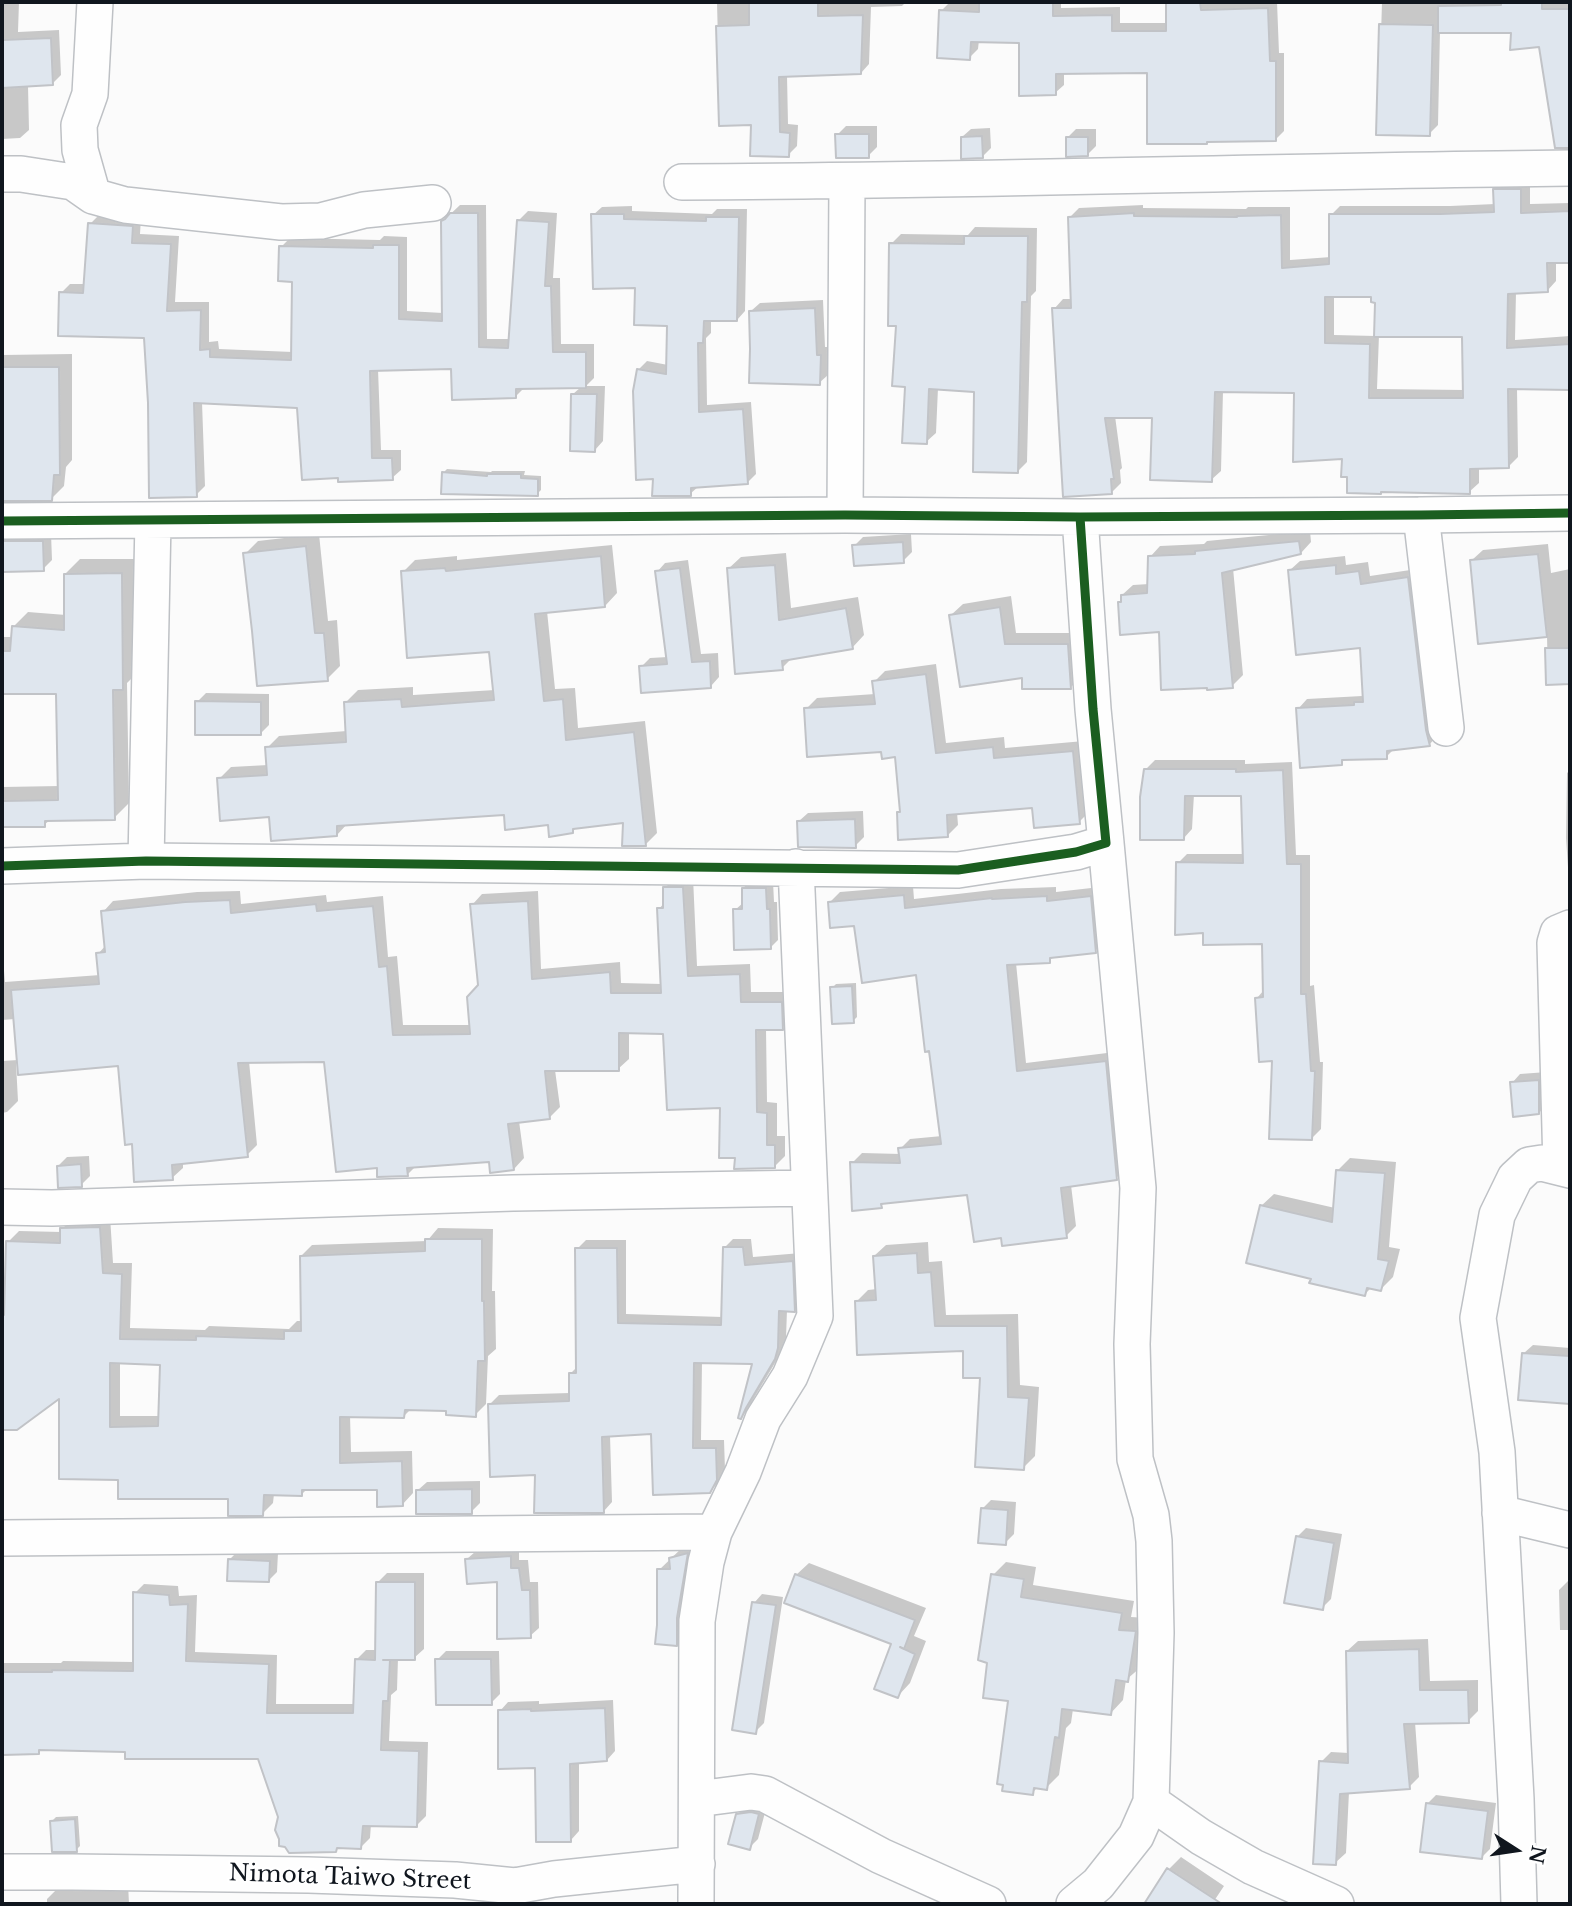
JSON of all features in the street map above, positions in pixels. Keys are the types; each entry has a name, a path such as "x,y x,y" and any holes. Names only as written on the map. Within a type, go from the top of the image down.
{"street":[{"path":"93,197 80,150 79,125 90,94 95,2"},
{"path":"682,182 847,182 1570,168"},
{"path":"2,174 21,174 73,182 93,197 125,205 281,222 321,221 364,210 433,203"},
{"path":"845,515 847,182"},
{"path":"2,521 1570,513"},
{"path":"1421,515 1446,728"},
{"path":"1074,1904 1098,1884 1136,1836 1151,1802 1156,1633 1151,1515 1135,1459 1132,1344 1138,1188 1093,709 1080,517"},
{"path":"146,860 153,520"},
{"path":"2,866 146,860 958,870 1076,852 1106,843"},
{"path":"696,1904 697,1621 706,1562 714,1532 743,1472 763,1419 790,1376 815,1316 796,867"},
{"path":"1519,1904 1516,1799 1497,1452 1478,1318 1497,1215 1516,1178 1529,1165 1542,1163 1566,1168 1555,943 1558,933 1570,928"},
{"path":"2,1207 52,1208 513,1193 809,1188"},
{"path":"1500,1513 1570,1530"},
{"path":"2,1538 714,1532"},
{"path":"697,1799 751,1792 765,1794 881,1856 988,1904"},
{"path":"1151,1802 1202,1837 1253,1867 1336,1904"},
{"name":"Nimota Taiwo Street","path":"2,1872 308,1875 455,1880 515,1886 696,1864"}],"building":[{"path":"749,2 818,2 818,16 863,15 861,74 779,77 780,132 790,133 789,157 750,156 751,125 719,126 716,26 749,25"},
{"path":"979,2 1053,2 1053,16 1112,15 1112,31 1166,31 1166,2 1200,2 1201,10 1268,8 1270,61 1276,61 1276,141 1147,144 1147,73 1056,74 1056,95 1019,96 1019,43 971,42 970,60 937,58 939,10 979,12"},
{"path":"1501,2 1542,2 1542,9 1570,9 1570,148 1555,148 1539,47 1510,50 1511,33 1438,33 1438,6 1501,5"},
{"path":"1379,24 1433,25 1430,136 1376,135"},
{"path":"51,38 53,85 2,88 2,40"},
{"path":"835,134 869,134 869,158 836,158"},
{"path":"982,136 983,158 961,159 961,137"},
{"path":"1066,137 1088,137 1088,156 1066,157"},
{"path":"1493,189 1521,189 1521,213 1570,211 1570,263 1547,263 1548,292 1508,294 1507,348 1570,344 1570,390 1508,389 1509,468 1470,469 1470,494 1347,493 1347,477 1341,477 1342,459 1293,462 1294,393 1215,392 1212,482 1150,480 1152,418 1105,418 1114,479 1111,479 1112,494 1063,497 1052,308 1071,308 1068,217 1134,213 1134,216 1281,215 1282,268 1329,264 1329,214 1494,212","holes":["1325,297 1371,297 1371,302 1375,303 1374,337 1462,337 1463,398 1369,398 1370,344 1325,343"]},
{"path":"450,213 478,213 479,347 508,348 517,220 549,222 545,286 551,286 553,352 586,352 586,388 516,389 516,398 452,400 451,369 370,371 372,458 392,458 393,480 302,480 297,408 194,403 197,497 149,498 144,338 58,336 59,292 83,293 88,223 133,226 132,243 171,244 167,311 201,310 200,350 210,349 210,357 291,360 292,282 278,281 279,246 373,248 373,245 399,245 399,319 442,321 441,221"},
{"path":"591,214 624,214 624,219 706,221 706,217 739,217 737,321 704,321 703,343 698,343 699,412 743,409 748,484 691,488 691,496 652,496 653,479 636,480 633,391 637,369 666,374 667,326 634,325 635,288 593,289"},
{"path":"964,236 1028,236 1027,302 1022,302 1018,473 973,472 974,392 929,389 927,444 902,443 905,387 892,386 896,326 888,326 889,243 964,244"},
{"path":"815,308 817,355 821,355 820,385 749,383 749,311"},
{"path":"2,367 59,367 60,475 54,475 52,501 2,501"},
{"path":"571,394 597,394 595,452 570,451"},
{"path":"442,472 487,476 521,474 521,478 538,479 538,496 441,494"},
{"path":"2,541 43,541 44,571 2,572"},
{"path":"1299,541 1301,554 1222,573 1233,688 1161,690 1159,632 1120,635 1118,602 1121,602 1121,595 1147,593 1148,556 1195,554 1195,551"},
{"path":"903,542 904,563 854,566 852,545"},
{"path":"306,546 315,633 324,633 328,681 257,686 243,553"},
{"path":"1538,554 1547,637 1478,644 1470,560"},
{"path":"601,556 605,607 535,614 544,701 563,699 566,740 634,732 646,846 622,846 623,823 573,829 573,833 549,837 548,825 505,830 504,815 337,826 337,836 271,841 269,817 220,821 217,778 267,775 265,747 346,742 344,702 401,699 402,707 494,700 489,652 407,658 401,571 445,568 446,571"},
{"path":"775,565 779,620 846,608 853,649 782,661 783,670 735,674 727,568"},
{"path":"1336,565 1336,574 1359,571 1361,584 1408,577 1430,746 1387,751 1387,759 1342,760 1342,765 1300,768 1296,708 1354,705 1354,702 1363,702 1360,648 1296,655 1288,570"},
{"path":"680,568 692,662 710,661 711,688 641,693 639,666 667,664 655,571"},
{"path":"122,573 123,690 113,690 115,820 45,821 45,827 2,827 2,801 58,800 56,694 2,694 2,651 10,651 12,626 64,630 64,574"},
{"path":"1000,607 1005,644 1068,644 1071,689 1022,689 1022,678 960,687 949,615"},
{"path":"1545,648 1570,648 1570,684 1546,685"},
{"path":"926,674 936,753 993,747 994,758 1073,751 1080,824 1034,828 1032,808 947,815 948,837 898,840 897,812 900,812 895,757 882,759 881,752 807,757 804,708 875,704 872,681"},
{"path":"195,701 261,702 261,735 195,735"},
{"path":"1144,769 1236,769 1236,772 1283,770 1287,864 1301,864 1301,994 1306,994 1311,1071 1315,1071 1312,1140 1269,1139 1272,1061 1259,1062 1255,998 1263,997 1262,944 1203,945 1203,933 1175,935 1176,862 1243,863 1241,796 1185,796 1184,840 1140,840 1140,797"},
{"path":"855,819 856,848 798,847 797,821"},
{"path":"663,887 683,887 688,976 740,974 741,1002 782,1002 783,1030 756,1030 757,1112 767,1113 767,1145 775,1145 775,1168 734,1169 735,1158 719,1158 720,1108 667,1110 663,1034 619,1033 619,1071 545,1071 550,1119 508,1124 514,1170 490,1173 489,1162 407,1168 408,1176 377,1177 377,1168 336,1172 324,1062 238,1063 248,1157 172,1165 173,1180 134,1182 132,1144 125,1145 118,1066 18,1075 11,990 99,984 96,953 105,952 101,911 230,900 231,913 316,904 317,911 373,906 379,967 387,966 393,1035 470,1034 467,997 478,985 470,904 528,901 532,979 610,972 611,993 661,993 657,908 663,908"},
{"path":"742,888 766,888 767,909 770,909 771,949 734,950 733,909 742,909"},
{"path":"904,895 905,908 992,898 1047,896 1047,901 1091,896 1096,953 1050,958 1050,963 1007,965 1017,1071 1106,1061 1117,1180 1061,1188 1067,1238 1002,1246 1001,1238 974,1242 967,1195 881,1204 882,1208 852,1211 850,1162 900,1163 898,1148 941,1144 929,1051 925,1052 916,975 862,983 854,926 830,928 828,902"},
{"path":"852,986 854,1023 832,1024 830,987"},
{"path":"1539,1080 1539,1114 1513,1117 1510,1082"},
{"path":"81,1164 82,1187 58,1188 57,1166"},
{"path":"1336,1170 1385,1173 1378,1259 1389,1261 1381,1291 1367,1288 1365,1296 1309,1283 1311,1279 1246,1263 1260,1205 1332,1222"},
{"path":"100,1227 103,1273 122,1274 120,1339 196,1340 196,1336 284,1339 284,1331 301,1331 300,1256 425,1251 425,1239 482,1239 485,1361 478,1361 476,1417 446,1415 446,1411 405,1410 404,1418 340,1417 340,1463 402,1461 403,1506 377,1507 377,1490 302,1490 302,1496 264,1495 263,1516 228,1516 228,1499 118,1499 118,1480 59,1479 59,1399 17,1430 2,1430 2,1315 6,1241 60,1243 60,1228","holes":["110,1363 160,1365 158,1426 110,1427"]},
{"path":"723,1247 743,1247 745,1265 793,1261 795,1312 779,1311 775,1359 741,1419 738,1418 752,1364 694,1363 693,1448 716,1448 717,1480 710,1493 653,1495 651,1434 602,1437 604,1513 534,1513 535,1475 490,1477 488,1404 569,1401 569,1373 576,1373 575,1248 617,1248 618,1323 721,1325"},
{"path":"917,1253 918,1273 931,1272 935,1326 1007,1326 1008,1397 1029,1398 1024,1470 975,1467 980,1378 963,1378 963,1351 857,1355 855,1301 876,1300 873,1256"},
{"path":"1522,1353 1570,1356 1570,1404 1518,1400"},
{"path":"472,1489 472,1514 416,1514 416,1490"},
{"path":"981,1508 1008,1510 1006,1545 978,1543"},
{"path":"1296,1536 1334,1543 1323,1610 1284,1603"},
{"path":"688,1553 677,1618 677,1646 655,1644 657,1569 670,1569 669,1558"},
{"path":"511,1556 511,1568 519,1568 522,1590 530,1590 531,1638 497,1639 497,1582 467,1584 465,1559"},
{"path":"228,1559 270,1561 269,1582 227,1581"},
{"path":"795,1574 915,1620 904,1649 915,1654 898,1698 874,1689 891,1644 784,1603"},
{"path":"991,1574 1024,1579 1021,1597 1122,1613 1119,1630 1136,1631 1128,1682 1116,1680 1111,1715 1062,1709 1059,1738 1055,1737 1047,1790 1034,1788 1033,1795 1002,1791 1003,1785 997,1784 1008,1701 983,1698 987,1663 978,1660"},
{"path":"376,1582 415,1582 415,1660 390,1660 388,1701 383,1701 381,1750 419,1751 417,1827 363,1826 361,1849 337,1848 336,1852 289,1853 285,1847 279,1846 275,1830 278,1817 258,1759 125,1759 125,1752 39,1750 39,1754 2,1755 2,1672 133,1671 133,1592 169,1595 170,1605 188,1604 186,1661 269,1664 267,1713 353,1713 355,1659 375,1660"},
{"path":"752,1602 776,1605 756,1734 732,1730"},
{"path":"1419,1649 1420,1690 1468,1690 1469,1723 1404,1724 1410,1789 1340,1794 1336,1865 1313,1864 1319,1761 1348,1763 1346,1651"},
{"path":"435,1659 491,1659 492,1705 436,1705"},
{"path":"605,1708 607,1761 570,1764 571,1842 536,1842 535,1768 498,1769 498,1710"},
{"path":"1426,1803 1488,1811 1482,1859 1420,1852"},
{"path":"736,1814 759,1814 750,1850 728,1844"},
{"path":"75,1819 77,1852 52,1852 50,1821"},
{"path":"1167,1868 1222,1904 1144,1904"}],"cycle path":[{"path":"2,521 1570,513"},
{"path":"2,866 146,861 958,870 1076,852 1106,843 1093,709 1080,517"}]}
